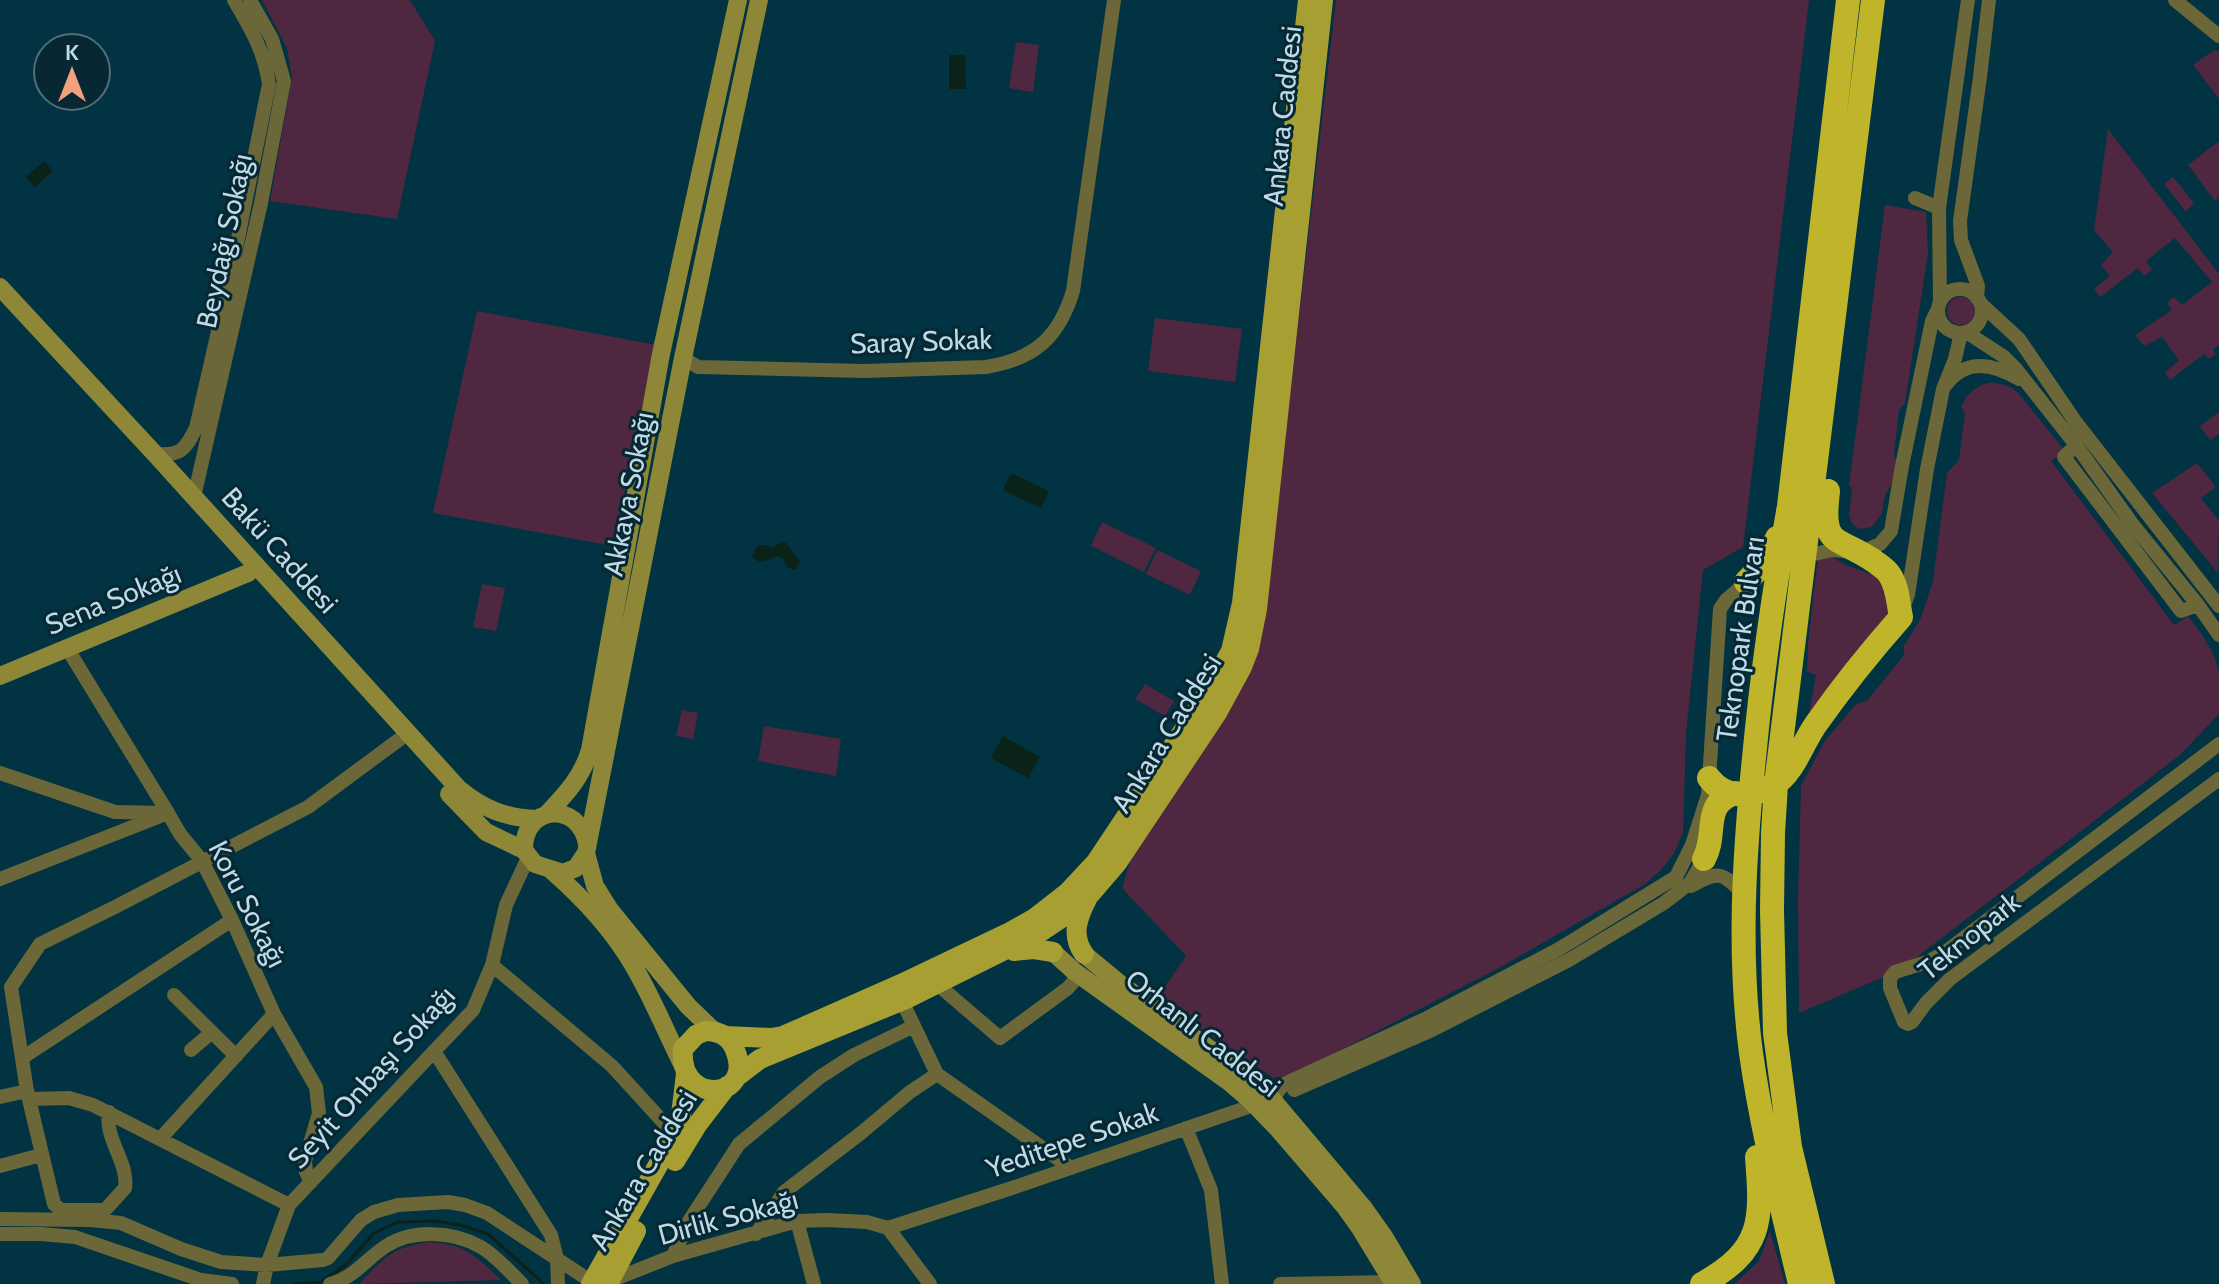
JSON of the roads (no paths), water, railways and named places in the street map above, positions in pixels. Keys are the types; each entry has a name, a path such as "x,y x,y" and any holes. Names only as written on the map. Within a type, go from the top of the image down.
{"highway":[{"name":"Teknopark Bulvarı","path":"1800,1284 1779,1200 1751,1055 1744,971 1742,794 1789,506 1848,0"},
{"name":"Teknopark Bulvarı","path":"1825,1284 1790,1147 1775,1033 1773,833 1776,784 1873,0"},
{"path":"1704,859 1711,841 1716,804 1776,784 1832,702 1901,617 1889,574 1872,560 1834,540 1826,519 1855,249 1847,203"},
{"path":"1746,582 1770,554 1789,506"},
{"path":"1709,778 1718,789 1742,794"},
{"path":"1702,1284 1741,1257 1758,1222 1759,1185 1750,1092 1751,1055"}],"main road":[{"name":"Ankara Caddesi","path":"720,1033 771,1038 783,1036 1010,932 1047,921 1067,893 1096,862 1201,704 1231,651 1242,603 1308,0"},
{"name":"Ankara Caddesi","path":"600,1283 687,1141 733,1081 760,1059 902,1001 1000,952 1047,921 1081,905 1117,863 1234,684 1249,649 1257,609 1323,0"},
{"path":"1081,964 1076,933 1081,911 1090,895"},
{"path":"1047,921 1045,944 1053,952"},
{"path":"1047,921 1081,964"},
{"path":"1000,952 1034,949 1053,952"},
{"path":"705,1031 720,1033 732,1043 740,1066 733,1081 718,1090 706,1090 691,1081 684,1070 683,1049 696,1035 705,1031"},
{"name":"Ankara Caddesi","path":"600,1283 680,1123 684,1070"}],"street":[{"name":"Beydağı Sokağı","path":"155,454 171,456 185,449 196,428 269,84 266,61 234,0"},
{"name":"Beydağı Sokağı","path":"194,497 261,203 284,81 272,39 250,0"},
{"name":"Akkaya Sokağı","path":"542,816 577,782 590,750 661,354 738,0"},
{"name":"Akkaya Sokağı","path":"587,848 683,358 759,0"},
{"name":"Saray Sokak","path":"683,358 698,367 864,371 986,367 1021,358 1046,342 1062,319 1073,291 1114,0"},
{"path":"1968,0 1939,208 1939,316 1946,328 1963,333 2003,356 2029,385 2133,525 2198,605 2217,631 2219,643"},
{"path":"1901,617 1908,595 1943,389 1963,333 1978,324 1981,318 1978,286 1963,248 1960,221 1989,0"},
{"path":"2175,0 2219,36"},
{"path":"705,151 725,155"},
{"path":"1915,198 1939,208"},
{"name":"Bakü Caddesi","path":"0,287 459,789 491,811 516,818 563,814 580,824 586,833 595,886 610,910 688,1006 720,1033"},
{"path":"1564,955 1676,877 1692,845 1708,795 1719,618 1726,600 1746,582 1778,566 1832,550 1857,552 1880,544 1891,531 1932,321 1944,296 1958,289 1965,290 2019,339 2075,421 2219,606"},
{"name":"Bakü Caddesi","path":"0,300 435,780 486,832 527,854 535,864 552,871 577,892 633,964 684,1070"},
{"path":"661,354 683,358"},
{"path":"1943,389 1948,381 1961,373 1984,365 1998,368 2029,385"},
{"name":"Sena Sokağı","path":"0,676 248,573"},
{"name":"Koru Sokağı","path":"67,648 180,834 202,861 274,1014 316,1087 319,1113 305,1161 311,1182"},
{"name":"Teknopark","path":"2198,760 2219,731"},
{"path":"109,1112 108,1124 126,1185 123,1192 105,1210 58,1209 41,1155 5,989 40,944 308,807 400,739"},
{"name":"Teknopark","path":"2219,744 1944,953 1895,972 1890,978 1890,988 1904,1022 1912,1022 1950,979 2219,779"},
{"path":"0,773 115,812 168,813"},
{"path":"0,879 168,813"},
{"path":"527,854 527,830 542,816"},
{"path":"552,871 568,872 582,861 587,848"},
{"name":"Seyit Onbaşı Sokağı","path":"263,1284 289,1205 473,1010 492,965 506,905 527,854"},
{"path":"1676,894 1690,883 1704,859"},
{"path":"1564,955 1713,874 1726,877 1744,895"},
{"path":"22,1058 232,920"},
{"name":"Orhanlı Caddesi","path":"1053,952 1130,991 1240,1071 1263,1102 1363,1207 1385,1238 1399,1283"},
{"name":"Yeditepe Sokak","path":"888,1228 1263,1102 1284,1084 1430,1024 1564,955"},
{"path":"937,984 1000,1038 1068,988 1081,964"},
{"path":"492,965 612,1066 675,1135"},
{"path":"174,995 236,1056"},
{"path":"902,1001 937,1074 1071,1168"},
{"path":"160,1139 274,1014"},
{"path":"673,1256 689,1221 739,1144 820,1077 854,1055 914,1026"},
{"path":"191,1050 212,1032"},
{"path":"434,1051 551,1235 557,1259 558,1284"},
{"path":"756,1234 784,1192 937,1074"},
{"path":"0,1097 28,1095 69,1098 93,1105 289,1205"},
{"path":"1186,1128 1211,1190 1222,1284"},
{"path":"0,1166 41,1155"},
{"path":"0,1219 121,1223 217,1261 267,1265 323,1260 333,1254 367,1215 398,1205 433,1202 465,1205 487,1213 600,1283"},
{"path":"797,1221 814,1284"},
{"name":"Dirlik Sokağı","path":"600,1283 673,1256 797,1221 867,1222 888,1228"},
{"path":"888,1228 930,1284"},
{"path":"0,1234 75,1237 207,1281 232,1284"},
{"path":"330,1284 347,1278 377,1252 399,1239 432,1234 460,1238 480,1247 522,1284"},
{"path":"207,1281 217,1274 217,1261"},
{"path":"1280,1284 1399,1283"}],"waterway":[{"path":"294,1284 321,1282 347,1264 374,1233 398,1222 435,1221 488,1234 543,1283"}]}
